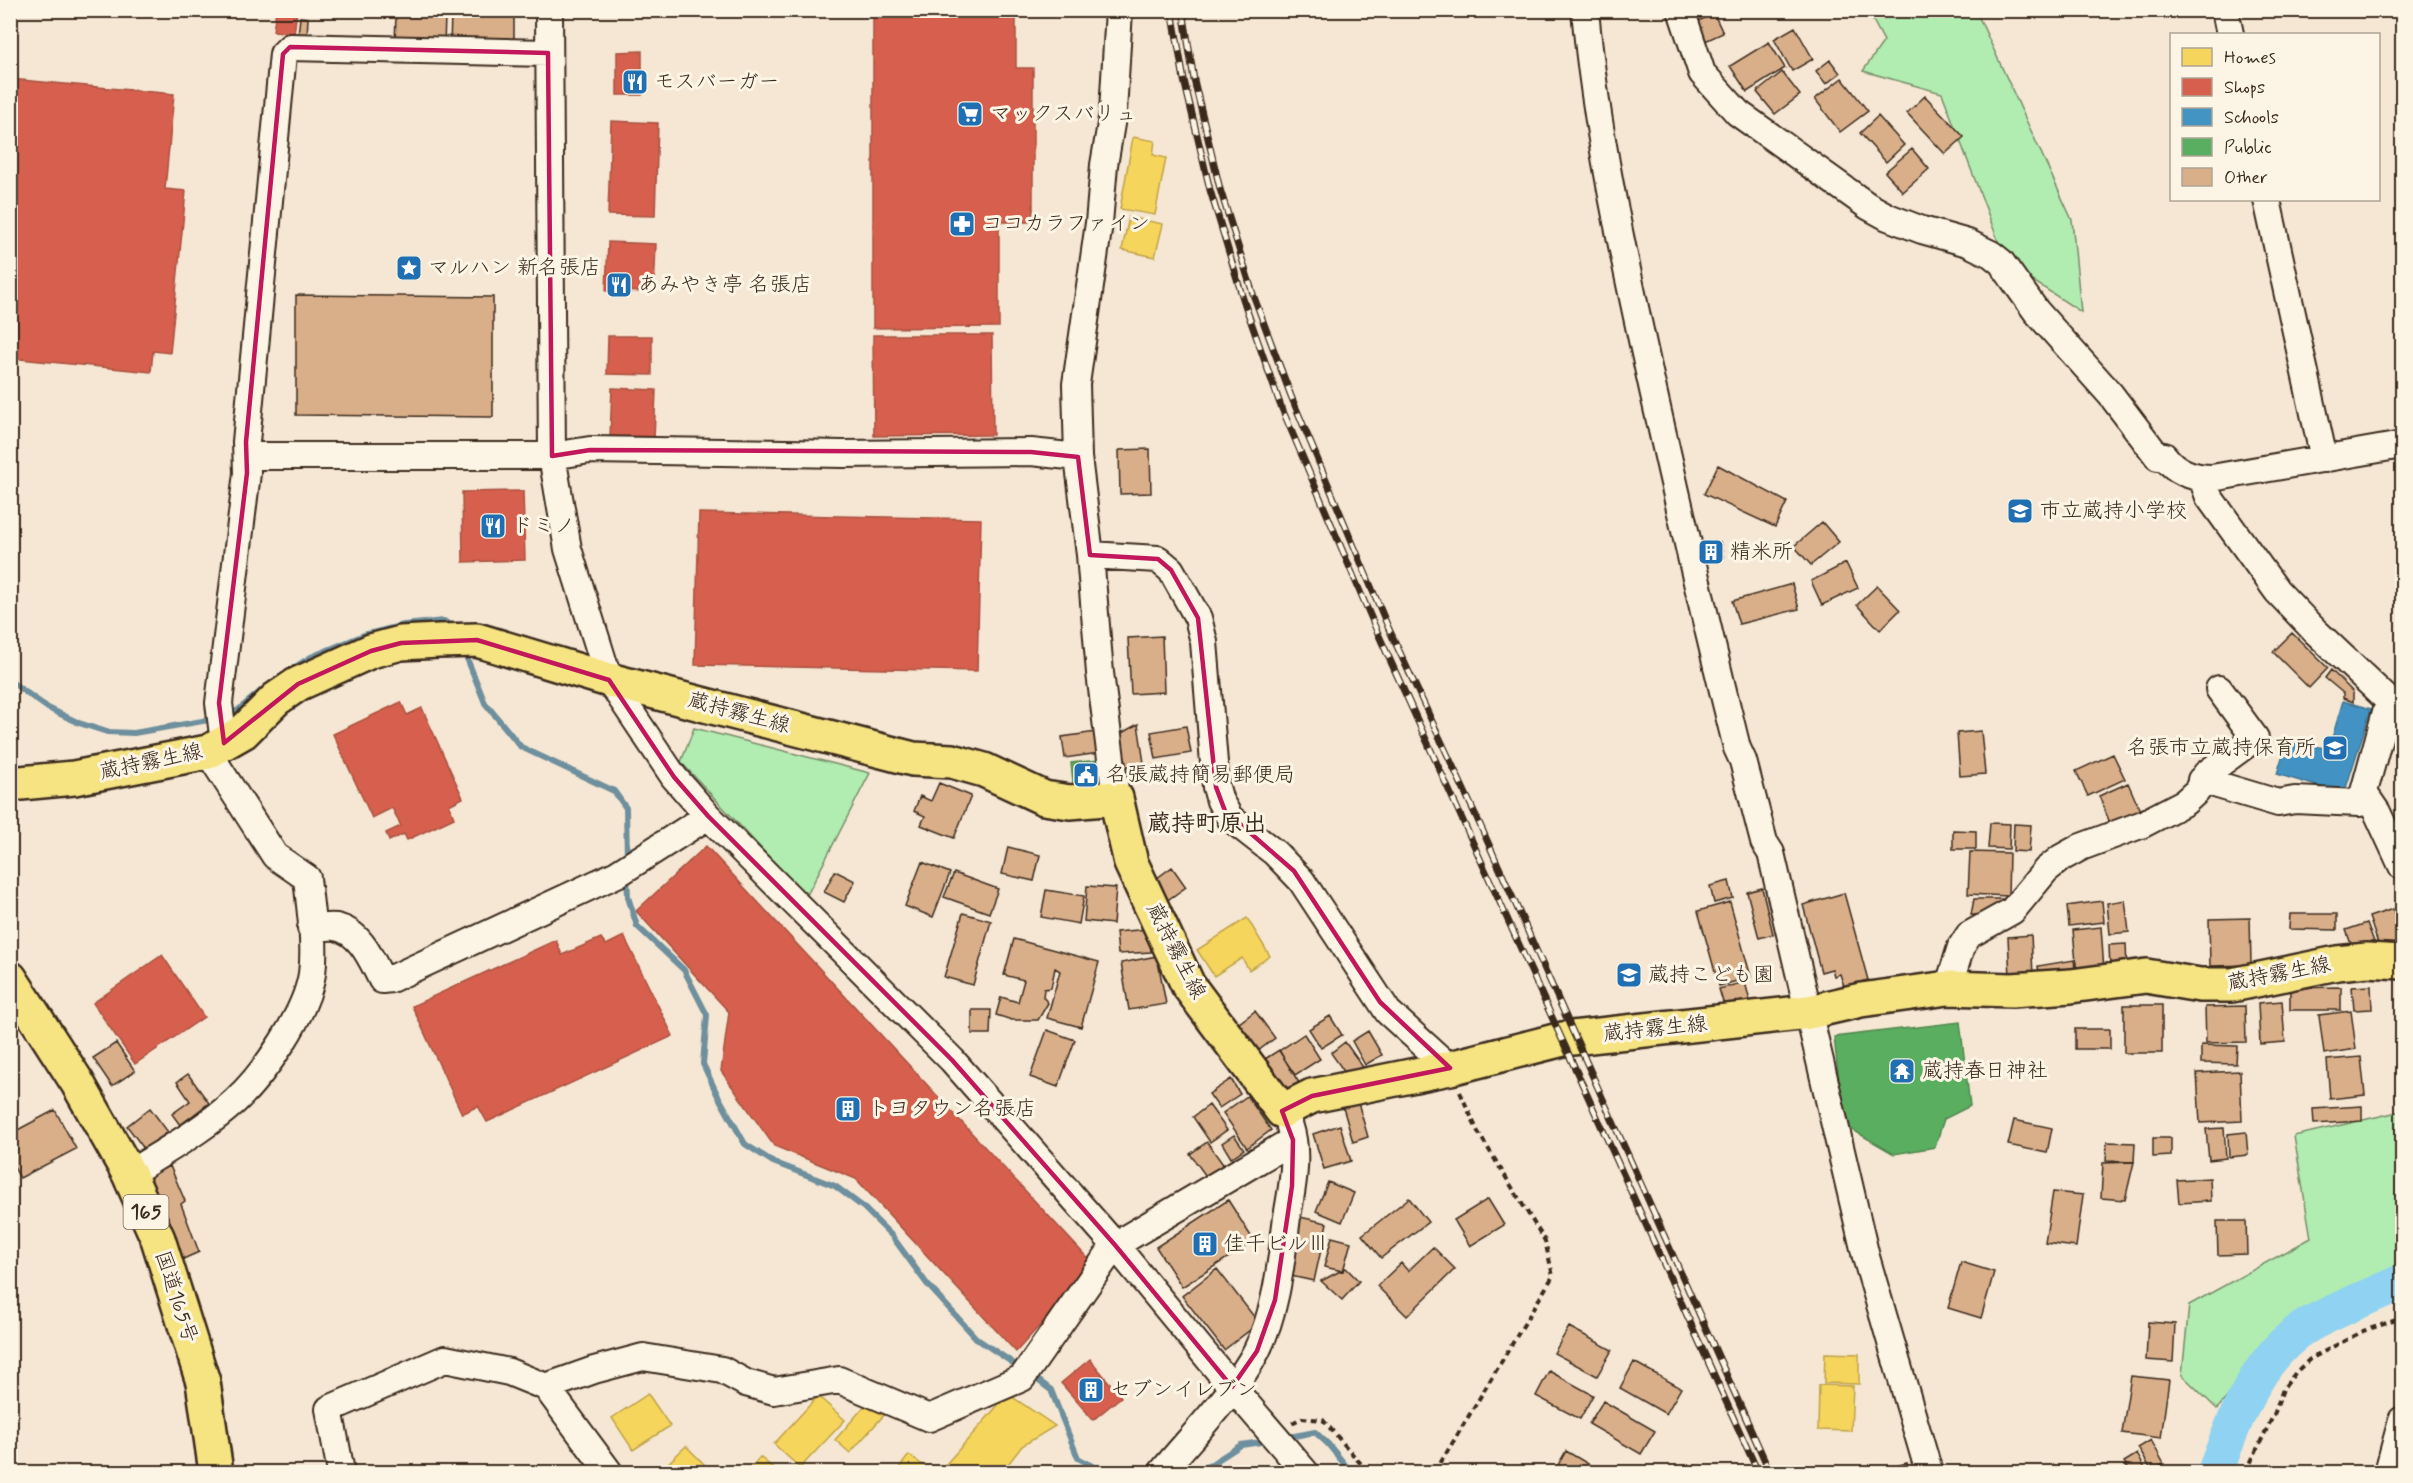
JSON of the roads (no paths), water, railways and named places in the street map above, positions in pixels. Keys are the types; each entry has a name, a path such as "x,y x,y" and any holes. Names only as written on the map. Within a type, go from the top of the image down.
{"main road":[{"name":"蔵持霧生線","path":"10,784 74,778 216,748 243,732 276,699 298,684 371,651 401,643 477,640 609,680 913,759 952,761 984,770 1044,798 1070,802 1116,798 1131,863 1188,985 1288,1126 1312,1096 1450,1068 1563,1039 1809,1012 1861,1000 1948,988 2012,990 2071,986 2146,976 2200,985 2232,985 2337,963 2367,960 2403,962"},
{"name":"国道165号","path":"10,978 77,1082 129,1174 158,1239 203,1382 216,1473"}],"street":[{"path":"549,10 552,456 568,549 609,680 674,777 708,816 952,1060 1115,1245 1232,1388 1301,1467"},
{"path":"1116,798 1100,673 1090,555 1078,458 1076,384 1113,111 1119,10"},
{"path":"1585,10 1594,88 1627,271 1690,555 1737,748 1743,761 1764,842 1771,853 1866,1257 1929,1473"},
{"path":"1681,10 1702,73 1738,113 1868,206 1922,231 1968,243 1991,254 2001,262 2036,311 2111,395 2158,457 2164,456 2172,467 2202,478 2403,444"},
{"path":"2225,10 2230,33"},
{"path":"129,1174 215,1117 235,1101 255,1078 289,1030 303,1006 312,971 307,878 275,856 216,748 219,703 248,456 246,442 283,54 290,47 548,53"},
{"path":"2267,201 2324,459"},
{"path":"248,456 552,456 590,450 843,454 1031,452 1078,458"},
{"path":"2201,780 2278,803 2295,800 2359,803 2364,793 2389,701 2315,632 2277,591 2209,497 2202,478"},
{"path":"1090,555 1158,559 1171,570 1201,626 1216,787 1225,811 1294,871 1388,1012 1450,1068"},
{"path":"1948,988 1961,947 1968,935 2012,911 2046,870 2081,847 2165,813 2185,802 2198,790 2206,774 2255,738 2219,689"},
{"path":"2364,793 2378,812 2403,866"},
{"path":"311,928 336,927 350,933 360,942 382,981 391,979 617,874 708,816"},
{"path":"546,1387 594,1370 643,1358 722,1370 746,1383 774,1391 839,1380 929,1418 1028,1369 1115,1245 1288,1126"},
{"path":"1162,1473 1232,1388 1257,1351 1275,1300 1292,1186 1288,1126"},
{"path":"341,1473 329,1409 445,1359 509,1372 546,1387 609,1473"},
{"path":"2388,1473 2403,1420"}],"waterway":[{"path":"290,670 311,657 364,635 404,625 444,621 454,628"},
{"path":"464,651 485,703 521,747 614,791 626,808 627,859"},
{"path":"10,681 48,708 79,723 107,732 134,733 214,719"},
{"path":"227,715 237,711 262,690"},
{"path":"627,875 628,897 637,926 684,970 707,1015 703,1064 745,1144 773,1162 835,1186 863,1207 892,1236 927,1284 977,1339 1022,1369"},
{"path":"2215,1472 2231,1430 2251,1388 2278,1350 2314,1322 2402,1282"},
{"path":"1031,1375 1051,1390 1078,1458 1103,1472"},
{"path":"1284,1438 1315,1432 1351,1472"},
{"path":"1199,1472 1241,1445 1268,1441"}],"railway":[{"path":"1172,10 1184,80 1210,190 1244,302 1280,404 1376,629 1758,1472"},
{"path":"1183,10 1194,80 1220,189 1254,297 1291,396 1388,627 1477,818 1770,1472"}],"place":[{"name":"モスバーガー","path":"635,82"},
{"name":"マックスバリュ","path":"970,114"},
{"name":"ココカラファイン","path":"962,224"},
{"name":"マルハン 新名張店","path":"409,268"},
{"name":"あみやき亭 名張店","path":"619,285"},
{"name":"市立蔵持小学校","path":"2020,511"},
{"name":"ドミノ","path":"493,526"},
{"name":"精米所","path":"1711,552"},
{"name":"名張市立蔵持保育所","path":"2335,748"},
{"name":"名張蔵持簡易郵便局","path":"1086,775"},
{"name":"蔵持こども園","path":"1629,975"},
{"name":"蔵持春日神社","path":"1902,1071"},
{"name":"トヨタウン名張店","path":"848,1109"},
{"name":"佳千ビルⅢ","path":"1205,1244"},
{"name":"セブンイレブン","path":"1091,1390"}],"district":[{"name":"蔵持町原出","path":"1207,824"}]}
